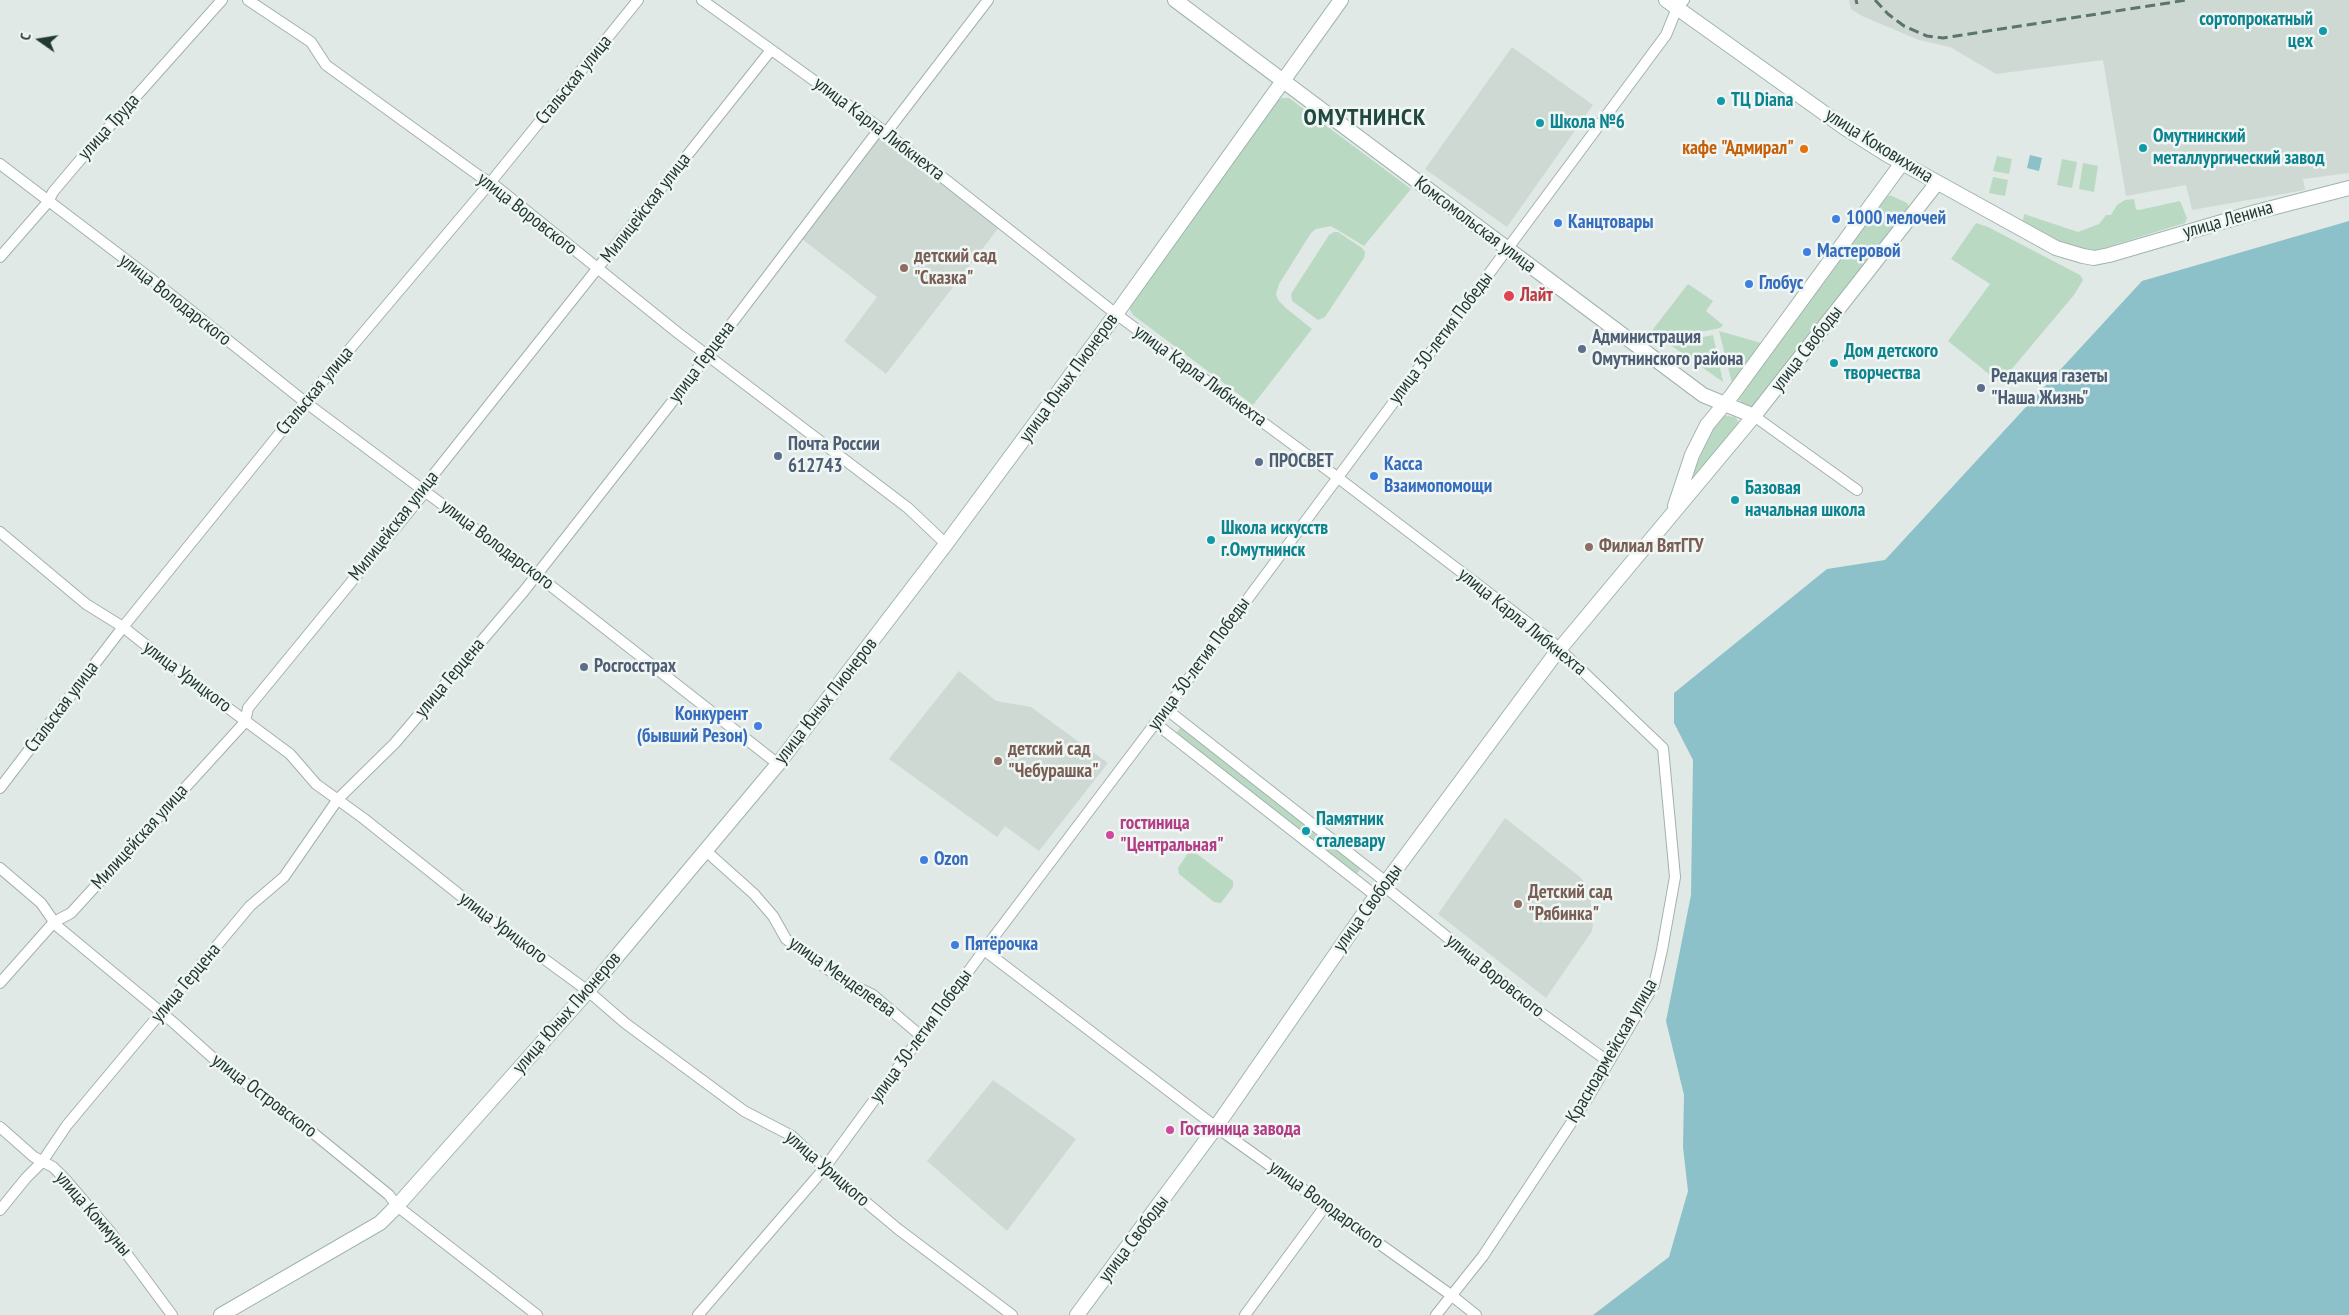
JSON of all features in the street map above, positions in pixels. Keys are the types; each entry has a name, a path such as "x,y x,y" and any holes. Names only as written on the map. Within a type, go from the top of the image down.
{"main road":[{"name":"Комсомольская улица","path":"1175,0 1282,82 1704,395 1754,416"},
{"name":"улица Юных Пионеров","path":"221,1315 380,1223 588,991 778,764 946,544 1116,314 1340,0"},
{"name":"улица Коковихина","path":"1676,3 1845,128 1902,163 2056,248 2094,258 2108,255"},
{"name":"улица Свободы","path":"1673,512 1700,437 1902,163"},
{"name":"улица Свободы","path":"1077,1315 1216,1127 1382,888 1559,649 1754,416 1937,183"},
{"name":"улица Ленина","path":"2108,255 2256,212 2349,188"}],"street":[{"name":"улица Труда","path":"0,257 48,202 53,192 91,147 222,0"},
{"name":"улица Воровского","path":"248,0 312,42 326,66 490,183 707,356 908,508 946,544"},
{"name":"Стальская улица","path":"0,788 123,627 305,402 490,183 638,0"},
{"name":"улица Карла Либкнехта","path":"702,0 883,130 1116,314 1337,476 1559,649 1663,748"},
{"name":"улица Герцена","path":"0,1210 26,1178 42,1162 56,1138 133,1049 161,1012 250,906 284,877 338,799 395,743 537,574 883,130 988,0"},
{"name":"улица 30-летия Победы","path":"698,1315 825,1168 984,950 1166,709 1666,34 1676,3"},
{"name":"Милицейская улица","path":"0,982 54,922 71,913 245,722 248,708 425,492 430,479 771,50"},
{"name":"улица Володарского","path":"0,164 150,278 305,402 537,574 778,764"},
{"name":"Комсомольская улица","path":"1754,416 1857,490"},
{"name":"улица Урицкого","path":"0,532 86,604 123,627 245,722 290,754 316,784 338,799 495,923 588,991 625,1023 744,1111 784,1130 825,1168 898,1229 1012,1315"},
{"path":"1166,709 1382,888"},
{"name":"улица Воровского","path":"1155,723 1382,888 1541,1014 1609,1062"},
{"name":"Красноармейская улица","path":"1436,1315 1483,1256 1589,1096 1654,985 1670,912 1675,869 1663,748"},
{"name":"улица Менделеева","path":"706,851 754,894 773,916 786,939 844,982 873,995 921,1036"},
{"name":"улица Островского","path":"0,868 41,903 54,922 222,1066 307,1128 389,1195 397,1206 536,1315"},
{"name":"улица Володарского","path":"984,950 1216,1127 1451,1295 1476,1315"},
{"name":"улица Коммуны","path":"0,1127 34,1157 58,1171 112,1234 172,1315"},
{"path":"1245,1315 1326,1206"}],"shaded area":[{"path":"1849,0 2349,0 2349,173 2303,179 2305,190 2192,210 2186,185 2126,196 2103,60 1996,74 1950,47 1919,40 1862,16 1851,9"},
{"path":"1512,47 1593,105 1507,227 1425,169"},
{"name":"детский сад \"Сказка\"","path":"882,135 1000,226 886,374 844,341 877,297 802,239"},
{"name":"детский сад \"Чебурашка\"","path":"959,671 996,701 1031,707 1108,763 1039,851 1005,826 997,837 889,759"},
{"name":"Детский сад \"Рябинка\"","path":"1505,818 1580,877 1586,884 1590,895 1592,931 1546,998 1438,914"},
{"path":"993,1080 1076,1139 1007,1231 927,1161"}],"green space":[{"path":"1282,98 1289,98 1411,189 1364,246 1331,226 1316,229 1311,233 1279,284 1276,294 1278,300 1287,309 1312,329 1253,405 1133,315 1130,306 1277,101"},
{"path":"1997,156 2012,159 2009,174 1993,171"},
{"path":"2062,159 2077,162 2072,188 2057,185"},
{"path":"2083,163 2098,166 2094,192 2079,189"},
{"path":"1993,177 2008,180 2005,196 1989,193"},
{"path":"1890,195 1907,203 1910,209 1751,409 1743,404 1736,396 1881,201"},
{"path":"2134,199 2136,209 2139,210 2180,201 2187,218 2185,223 2089,251 2064,246 2023,221 2024,214 2078,232 2099,224 2106,215 2111,215 2117,205 2125,200"},
{"path":"1976,223 1988,227 2080,275 2083,280 2074,295 2000,383 1948,341 1990,284 1951,259"},
{"path":"1338,232 1362,248 1365,252 1364,258 1325,317 1318,320 1292,301 1291,294 1329,235"},
{"path":"1688,284 1713,301 1706,311 1723,325 1720,328 1660,340 1644,341"},
{"path":"1719,331 1765,344 1733,387"},
{"path":"1713,335 1723,382 1669,344"},
{"path":"1723,415 1735,417 1741,425 1695,477 1694,473 1707,436"},
{"path":"1182,726 1362,867 1356,875 1176,733"},
{"path":"1193,851 1233,881 1233,887 1221,903 1214,902 1179,874 1178,868 1188,853"}],"water":[{"path":"2030,155 2042,158 2039,171 2027,168"},
{"path":"2349,221 2349,1315 1593,1315 1669,1257 1688,1191 1683,1147 1684,1095 1666,1021 1691,895 1693,760 1674,723 1674,693 1827,569 1885,560 2142,281"}],"railway":[{"path":"1856,0 1857,4"},
{"path":"1875,0 1888,14 1904,26 1927,36 1943,38 2187,0"}],"place":[{"name":"сортопрокатный цех","path":"2323,31"},
{"name":"ТЦ Diana","path":"1721,101"},
{"name":"Школа №6","path":"1540,123"},
{"name":"Омутнинский металлургический завод","path":"2143,148"},
{"name":"кафе \"Адмирал\"","path":"1804,149"},
{"name":"1000 мелочей","path":"1836,219"},
{"name":"Канцтовары","path":"1558,223"},
{"name":"Мастеровой","path":"1807,252"},
{"name":"детский сад \"Сказка\"","path":"904,268"},
{"name":"Глобус","path":"1749,284"},
{"name":"Лайт","path":"1509,296"},
{"name":"Администрация Омутнинского района","path":"1582,349"},
{"name":"Дом детского творчества","path":"1834,363"},
{"name":"Редакция газеты \"Наша Жизнь\"","path":"1981,388"},
{"name":"Почта России 612743","path":"778,456"},
{"name":"ПРОСВЕТ","path":"1259,462"},
{"name":"Касса Взаимопомощи","path":"1374,476"},
{"name":"Базовая начальная школа","path":"1735,500"},
{"name":"Школа искусств г.Омутнинск","path":"1211,540"},
{"name":"Филиал ВятГГУ","path":"1589,547"},
{"name":"Росгосстрах","path":"584,667"},
{"name":"Конкурент (бывший Резон)","path":"758,726"},
{"name":"детский сад \"Чебурашка\"","path":"998,761"},
{"name":"Памятник сталевару","path":"1306,831"},
{"name":"гостиница \"Центральная\"","path":"1110,835"},
{"name":"Ozon","path":"924,860"},
{"name":"Детский сад \"Рябинка\"","path":"1518,904"},
{"name":"Пятёрочка","path":"955,945"},
{"name":"Гостиница завода","path":"1170,1130"}],"district":[{"name":"ОМУТНИНСК","path":"1365,118"}]}
